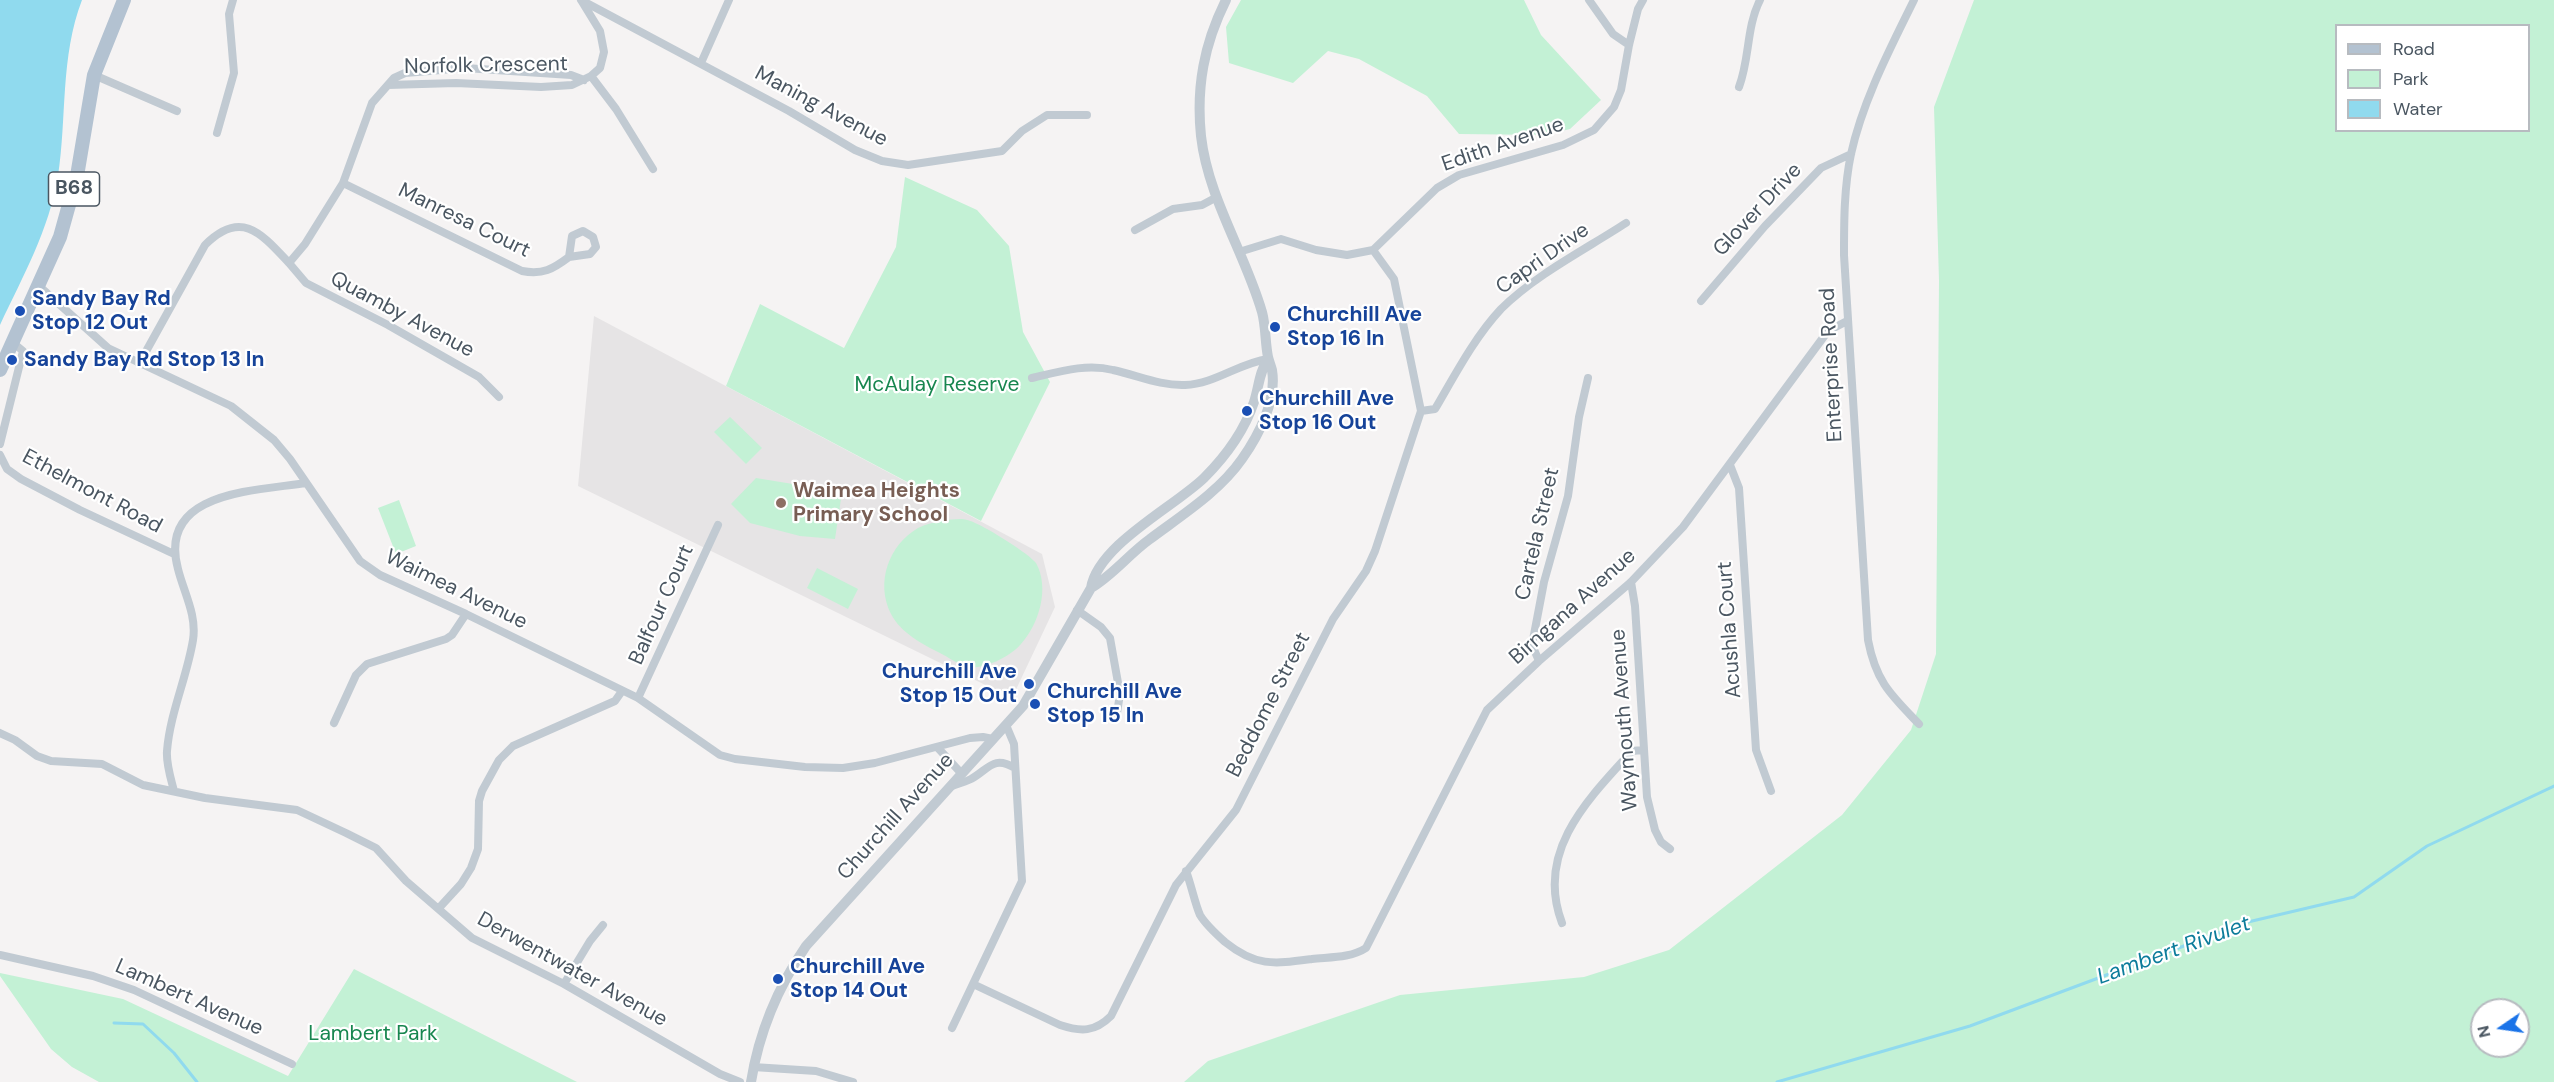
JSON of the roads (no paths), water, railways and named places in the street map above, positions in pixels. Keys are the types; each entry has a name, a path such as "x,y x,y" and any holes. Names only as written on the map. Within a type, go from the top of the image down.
{"main road":[{"name":"B68","path":"0,370 60,237 77,176 94,75 124,0"}],"street":[{"path":"217,133 234,73 229,14 233,0"},
{"name":"Maning Avenue","path":"581,0 701,63 855,150 882,161 908,165 1002,151 1022,131 1047,115 1087,115"},
{"name":"Norfolk Crescent","path":"388,85 456,83 572,86 588,78 600,68 604,52 600,31 581,0"},
{"path":"701,63 729,0"},
{"name":"Churchill Avenue","path":"1091,588 1107,578 1128,555 1215,488 1243,458 1257,433 1272,390 1272,370 1268,359 1261,312 1217,197 1202,138 1199,94 1206,48 1213,25 1226,0"},
{"path":"1589,0 1613,34 1629,45"},
{"name":"Edith Avenue","path":"1373,250 1437,188 1459,175 1563,145 1594,130 1614,106 1622,90 1629,45 1638,9 1643,0"},
{"path":"1739,87 1746,70 1748,35 1753,12 1760,0"},
{"name":"Enterprise Road","path":"1914,0 1866,105 1851,154 1844,207 1846,321 1868,640 1871,658 1886,690 1919,724"},
{"name":"Norfolk Crescent","path":"289,263 305,244 343,183 372,103 394,78 405,73 465,68 588,78"},
{"path":"94,75 177,111"},
{"path":"588,78 616,109 653,169"},
{"name":"Glover Drive","path":"1701,301 1765,226 1821,168 1851,154"},
{"name":"Manresa Court","path":"343,183 522,272 536,274 552,270 569,257"},
{"path":"1135,230 1173,209 1202,206 1217,197"},
{"name":"Capri Drive","path":"1421,411 1435,409 1482,332 1502,309 1529,286 1626,223"},
{"path":"139,364 205,245 215,234 238,226 251,229 263,235 289,263"},
{"path":"1239,252 1281,239 1317,250 1347,255 1373,250"},
{"name":"Beddome Street","path":"973,984 1075,1030 1088,1030 1101,1026 1112,1016 1176,885 1236,810 1333,619 1366,571 1421,411 1394,279 1373,250"},
{"name":"Quamby Avenue","path":"289,263 306,283 380,321 479,377 499,397"},
{"name":"Waimea Avenue","path":"39,286 101,342 139,364 231,406 274,440 360,561 380,575 466,614 638,698 705,746 720,754 735,759 805,767 843,768 875,763 970,738 993,739"},
{"name":"Birngana Avenue","path":"1186,871 1199,913 1207,924 1249,959 1278,963 1344,956 1366,948 1479,722 1496,700 1631,582 1683,527 1828,331 1846,321"},
{"name":"Ethelmont Road","path":"0,444 23,351 12,342"},
{"path":"1032,378 1082,367 1112,369 1159,382 1189,385 1216,378 1244,364 1268,359"},
{"name":"Churchill Avenue","path":"751,1082 760,1040 782,984 807,946 1028,699 1091,588 1093,578 1120,544 1203,479 1228,451 1246,422 1254,402 1262,368 1268,359"},
{"name":"Cartela Street","path":"1539,661 1532,645 1544,582 1568,496 1579,417 1588,378"},
{"name":"Ethelmont Road","path":"0,455 7,469 21,479 80,510 174,554"},
{"name":"Acushla Court","path":"1730,465 1739,488 1756,750 1771,791"},
{"path":"174,791 166,752 195,626 174,554 175,539 184,520 202,504 218,497 306,483"},
{"name":"Balfour Court","path":"638,698 718,525"},
{"name":"Waymouth Avenue","path":"1631,582 1635,606 1643,750 1650,817 1662,842 1670,849"},
{"path":"1077,610 1101,627 1110,638 1120,694 1117,713"},
{"path":"334,723 356,675 367,664 446,639 466,614"},
{"path":"439,908 461,884 471,868 478,849 479,801 499,760 513,746 615,701 622,691"},
{"path":"952,1028 1022,881 1014,744 1006,725"},
{"name":"Derwentwater Avenue","path":"0,733 15,740 37,756 51,761 102,764 143,785 297,810 376,848 406,881 472,938 564,984 720,1074 740,1082"},
{"path":"938,748 961,772"},
{"path":"1563,923 1553,894 1554,873 1559,852 1584,804 1596,789 1632,751 1643,750"},
{"path":"949,787 970,779 993,764 1007,764 1015,768"},
{"path":"564,984 590,941 603,925"},
{"name":"Lambert Avenue","path":"0,955 93,976 134,990 292,1064"},
{"path":"753,1066 816,1071 853,1082"}],"water":[{"path":"0,0 82,0 70,43 61,154 54,196 42,234 0,325"}],"waterway":[{"name":"Lambert Rivulet","path":"1777,1082 1970,1026 2248,922 2354,897 2427,846 2554,786"},
{"name":"Lambert Rivulet","path":"114,1023 143,1024 174,1053 197,1082"}],"place":[{"name":"Sandy Bay Rd Stop 12 Out","path":"20,311"},
{"name":"Churchill Ave Stop 16 In","path":"1275,327"},
{"name":"Sandy Bay Rd Stop 13 In","path":"12,360"},
{"name":"Churchill Ave Stop 16 Out","path":"1247,411"},
{"name":"Waimea Heights Primary School","path":"781,503"},
{"name":"Churchill Ave Stop 15 Out","path":"1029,684"},
{"name":"Churchill Ave Stop 15 In","path":"1035,704"},
{"name":"Churchill Ave Stop 14 Out","path":"778,979"}],"park label":[{"name":"McAulay Reserve","path":"937,385"},
{"name":"Lambert Park","path":"373,1034"}]}
